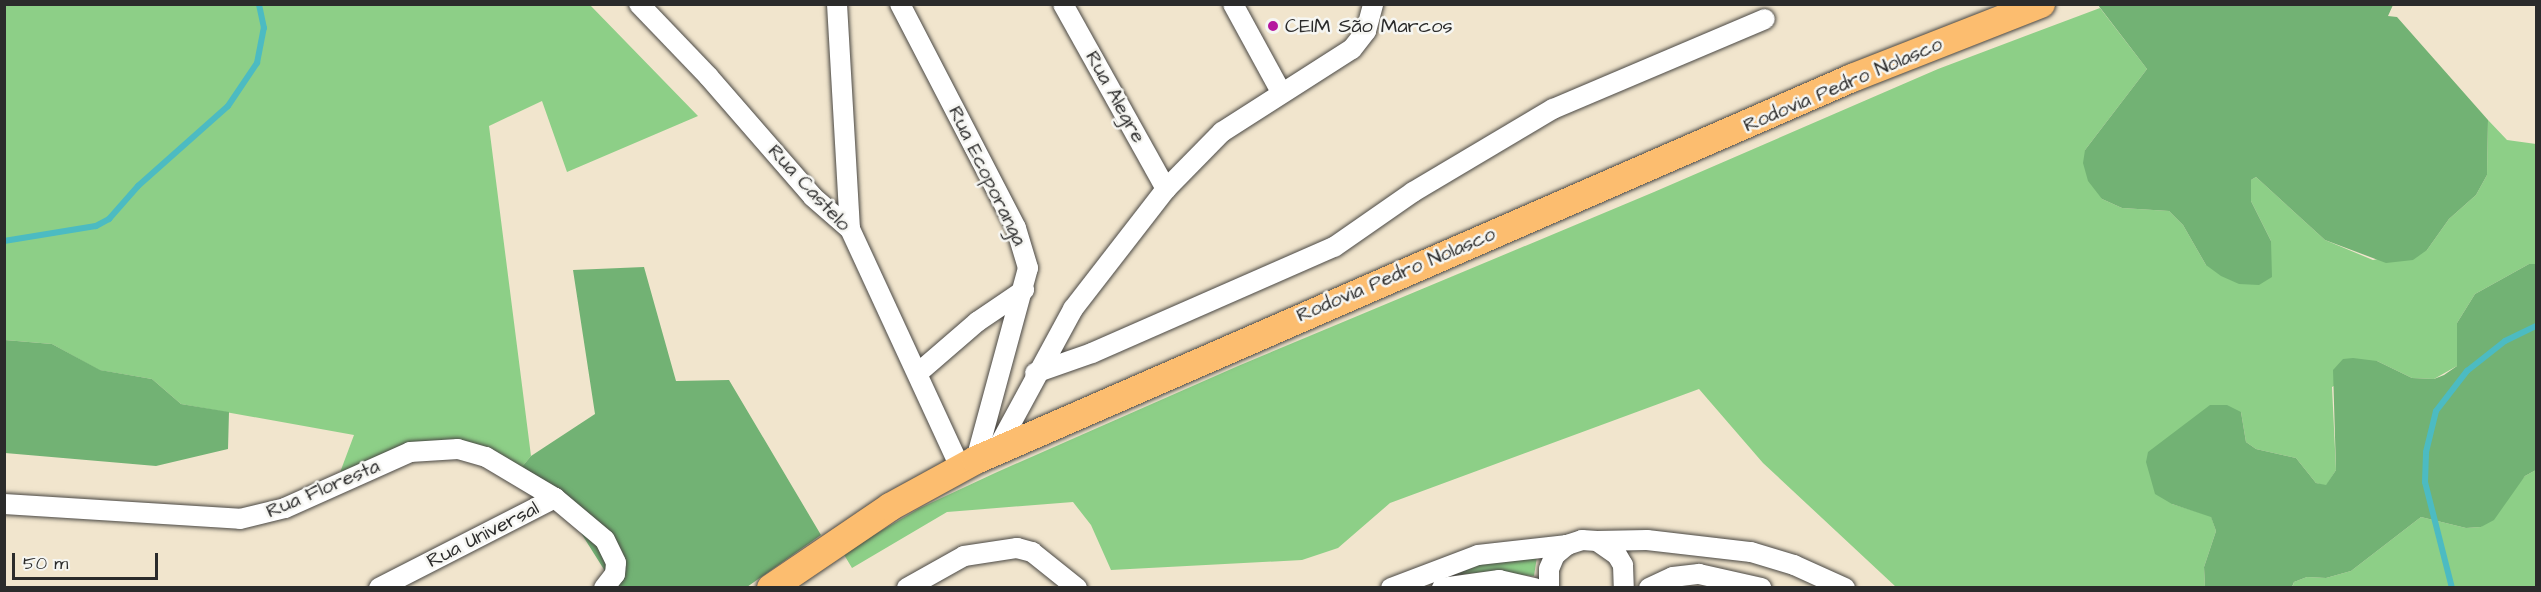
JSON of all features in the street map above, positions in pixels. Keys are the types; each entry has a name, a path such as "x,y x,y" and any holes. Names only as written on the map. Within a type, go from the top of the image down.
{"highway":[{"name":"Rodovia Pedro Nolasco","path":"771,588 890,507 978,460 1852,78 2041,4"}],"street":[{"name":"Rua Castelo","path":"639,4 686,51 813,198 850,229 918,374 978,460"},
{"path":"837,4 850,229"},
{"name":"Rua Ecoporanga","path":"900,4 1016,228 1028,268 978,460"},
{"name":"Rua Alegre","path":"1063,4 1166,189"},
{"path":"1233,4 1281,92"},
{"path":"978,460 1035,374 1073,309 1166,189 1222,132 1281,92 1352,49 1366,31 1373,4"},
{"path":"1035,374 1092,353 1334,247 1433,180 1553,110 1765,19"},
{"path":"918,374 977,322 1024,290"},
{"name":"Rua Floresta","path":"4,504 228,520 262,516 410,452 430,448 475,451 555,498 606,540 616,563 610,581"},
{"name":"Rua Universal","path":"379,588 555,498"},
{"path":"1391,588 1478,555 1567,545 1582,540 1647,540 1751,552 1841,587"},
{"path":"1597,541 1617,555 1623,565 1624,588"},
{"path":"1549,588 1549,569 1556,555 1567,545"},
{"path":"907,588 964,555 1017,548 1032,552 1077,588"},
{"path":"1649,588 1673,577 1699,574 1761,588"},
{"path":"1442,588 1499,580 1535,588"}],"green space":[{"path":"4,5 590,5 698,116 567,172 542,101 489,126 531,456 516,474 412,443 332,494 354,435 181,404 152,379 99,370 52,344 5,340"},
{"path":"2098,5 2393,5 2388,16 2397,17 2488,120 2487,175 2476,195 2449,219 2427,250 2413,260 2386,263 2325,240 2256,177 2251,180 2251,201 2271,241 2272,277 2259,285 2239,284 2221,276 2206,265 2183,225 2169,211 2122,208 2102,199 2088,181 2083,163 2085,150 2147,69"},
{"path":"2100,8 2147,69 2085,150 2102,199 2122,208 2169,211 2183,225 2206,265 2271,241 2251,201 2251,180 2256,177 2325,240 2373,260 2427,250 2449,219 2476,195 2487,175 2488,120 2507,140 2536,144 2536,264 2529,264 2475,294 2457,323 2457,366 2434,379 2412,378 2377,361 2332,387 2336,470 2326,486 2316,483 2296,458 2256,449 2246,442 2241,412 2172,504 2211,516 2216,531 2204,567 2205,587 1896,587 1763,463 1699,389 1390,503 1338,548 1302,560 1111,570 1091,525 1073,502 947,512 852,568 843,553 920,508 1238,366 1654,192 1938,69"},
{"path":"2529,264 2536,264 2536,470 2525,476 2494,520 2481,527 2466,528 2421,517 2351,571 2326,578 2307,577 2294,582 2292,587 2205,587 2204,567 2216,531 2211,517 2172,504 2155,494 2146,462 2148,452 2210,405 2227,405 2241,412 2246,442 2256,449 2296,458 2316,483 2326,485 2336,470 2333,370 2343,359 2377,361 2412,378 2434,379 2444,375 2457,366 2457,323 2475,294"},
{"path":"644,267 676,381 729,380 821,535 747,587 615,587 581,533 551,497 516,474 531,456 595,414 573,270"},
{"path":"5,340 52,344 100,370 152,379 181,404 229,412 228,449 156,466 5,453"},
{"path":"2536,470 2536,587 2292,588 2294,582 2307,577 2326,578 2351,571 2421,517 2466,528 2481,527 2525,476"},
{"path":"1538,550 1534,576 1484,572 1420,579"}],"waterway":[{"path":"4,241 96,226 109,219 138,186 228,106 257,63 264,28 259,4"},
{"path":"2452,588 2425,482 2426,452 2436,411 2467,371 2505,341 2536,326"}],"place":[{"name":"CEIM São Marcos","path":"1273,26"}]}
